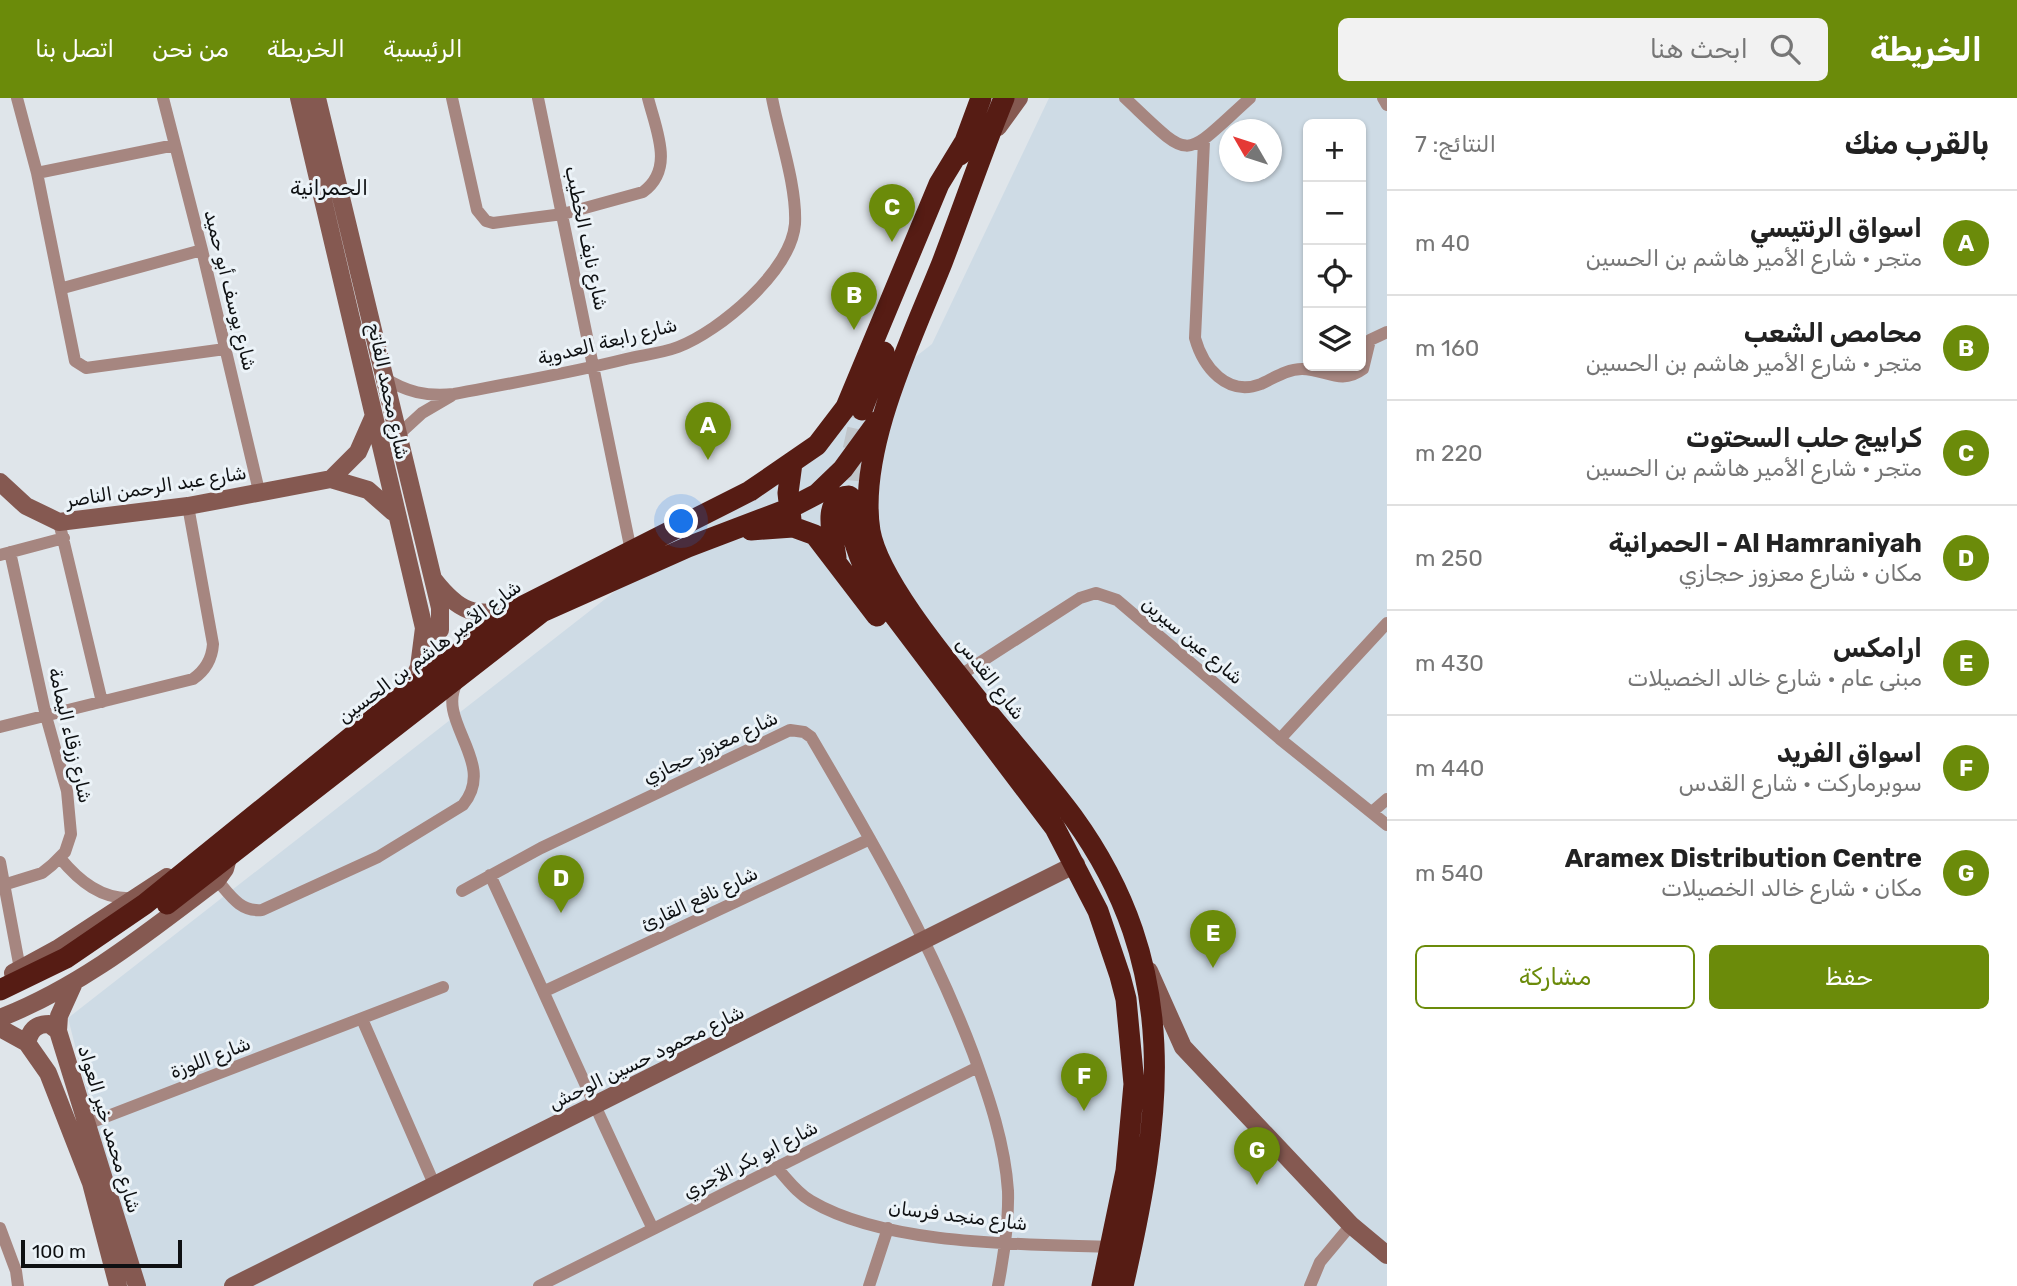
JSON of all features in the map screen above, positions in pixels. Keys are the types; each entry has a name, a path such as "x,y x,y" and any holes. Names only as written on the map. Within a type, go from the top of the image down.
{"highway":[{"name":"شارع القدس","path":"981,98 974,145 885,408 871,472 870,532 891,579 959,677 1073,817 1111,882 1143,957 1151,1001 1155,1096 1150,1157 1123,1286"},
{"name":"شارع القدس","path":"862,410 974,145 1004,98"},
{"name":"شارع الأمير هاشم بن الحسين","path":"0,990 66,958 145,904 408,691 515,610 750,491 817,445 846,407 939,184 974,145"},
{"name":"شارع الأمير هاشم بن الحسين","path":"0,1003 34,989 94,955 443,703 463,675 542,612 688,547 756,521 791,518 843,469 885,408"},
{"path":"817,445 812,460 817,470 828,474 843,469"},
{"path":"791,518 792,463"},
{"path":"750,491 762,492 770,499 767,510 756,521"},
{"path":"836,559 831,510 839,498 845,496 854,499 870,532"},
{"name":"شارع القدس","path":"846,511 856,552 865,574 1046,816 1076,864 1098,911 1120,976 1126,999 1132,1065 1130,1143 1102,1286"},
{"path":"735,531 791,518 815,535 836,559 1013,794 1046,816"}],"street":[{"path":"17,98 63,288 75,361 79,366 86,368 225,349"},
{"name":"شارع يوسف أبو حميد","path":"163,98 259,491"},
{"name":"شارع محمد الفاتح","path":"299,98 424,628 419,667 408,691"},
{"name":"شارع محمد الفاتح","path":"317,98 434,580 442,623 440,630 434,632 424,628"},
{"path":"452,98 480,216 493,223 563,214 643,192 653,184 662,167 648,98"},
{"name":"شارع نايف الخطيب","path":"538,98 631,551"},
{"name":"شارع رابعة العدوية","path":"383,377 410,391 432,395 454,394 594,367 678,347 699,337 757,290 782,260 791,243 795,223 793,201 772,98"},
{"path":"974,145 1019,98"},
{"path":"1125,98 1174,144 1189,148 1204,141 1250,98"},
{"path":"1383,98 1387,105"},
{"path":"1204,141 1195,338 1200,356 1209,369 1237,386 1260,384 1300,369 1344,378 1363,369 1370,340 1387,332"},
{"path":"37,173 175,145"},
{"path":"63,288 202,250"},
{"name":"شارع رابعة العدوية","path":"398,435 422,413 454,394"},
{"path":"331,479 358,452 373,418"},
{"name":"شارع عبد الرحمن الناصر","path":"0,482 26,506 62,530 331,479 368,490 395,514"},
{"path":"0,727 193,679 208,664 213,644 188,506"},
{"path":"5,554 62,530 102,702"},
{"name":"شارع زرقاء اليمامة","path":"5,554 67,791 69,844 61,858"},
{"path":"434,580 444,593 471,612 485,615 515,610"},
{"name":"شارع عين سيرين","path":"959,677 1080,598 1105,593 1117,600 1280,739 1387,825"},
{"path":"1280,739 1387,623"},
{"path":"217,880 240,905 253,911 262,910 378,857 463,805 471,795 475,773 443,703"},
{"name":"شارع معزوز حجازي","path":"463,891 490,875 790,730 804,732 811,737 925,942 978,1067 998,1133 1008,1191 1007,1243 998,1286"},
{"path":"1371,812 1387,799"},
{"name":"شارع نافع القارئ","path":"545,991 870,839"},
{"path":"2,885 42,873 61,858 93,889 119,899 133,898"},
{"name":"شارع الأمير هاشم بن الحسين","path":"0,1018 73,985 114,958 217,880 225,869 228,858"},
{"path":"0,862 2,885 20,969"},
{"name":"شارع الأمير هاشم بن الحسين","path":"0,978 20,969 104,919 133,898 195,863"},
{"name":"شارع محمود حسين الوحش","path":"233,1286 925,942 1076,864"},
{"path":"490,875 545,991 593,1106 653,1230"},
{"path":"1143,957 1183,1047 1351,1225 1387,1255"},
{"name":"شارع محمد خير العواد","path":"73,985 59,1016 58,1031 91,1183 118,1286"},
{"name":"شارع اللوزة","path":"78,1127 443,987"},
{"path":"362,1019 434,1184"},
{"path":"27,1043 29,1034 38,1025 49,1024 58,1031"},
{"name":"شارع محمد خير العواد","path":"0,1028 27,1043 42,1061 78,1127 137,1286"},
{"path":"1154,1045 1164,1042 1183,1047"},
{"name":"شارع ابو بكر الآجري","path":"539,1286 978,1067"},
{"name":"شارع منجد فرسان","path":"777,1168 796,1190 810,1201 832,1212 888,1228 1007,1243 1110,1247"},
{"path":"1310,1286 1320,1262 1351,1225"},
{"path":"0,1228 16,1271 18,1286"},
{"path":"869,1286 888,1228"}],"shaded area":[{"path":"1049,98 1387,98 1387,1286 136,1286 68,1018 932,344"}],"tunnel":[{"path":"846,511 851,459 862,410"}],"place":[{"name":"كرابيج حلب السحتوت","path":"892,242"},
{"name":"محامص الشعب","path":"854,330"},
{"name":"اسواق الرنتيسي","path":"708,460"},
{"name":"Al Hamraniyah - الحمرانية","path":"561,913"},
{"name":"ارامكس","path":"1213,968"},
{"name":"اسواق الفريد","path":"1084,1111"},
{"name":"Aramex Distribution Centre","path":"1257,1185"}],"district":[{"name":"الحمرانية","path":"329,188"}]}
